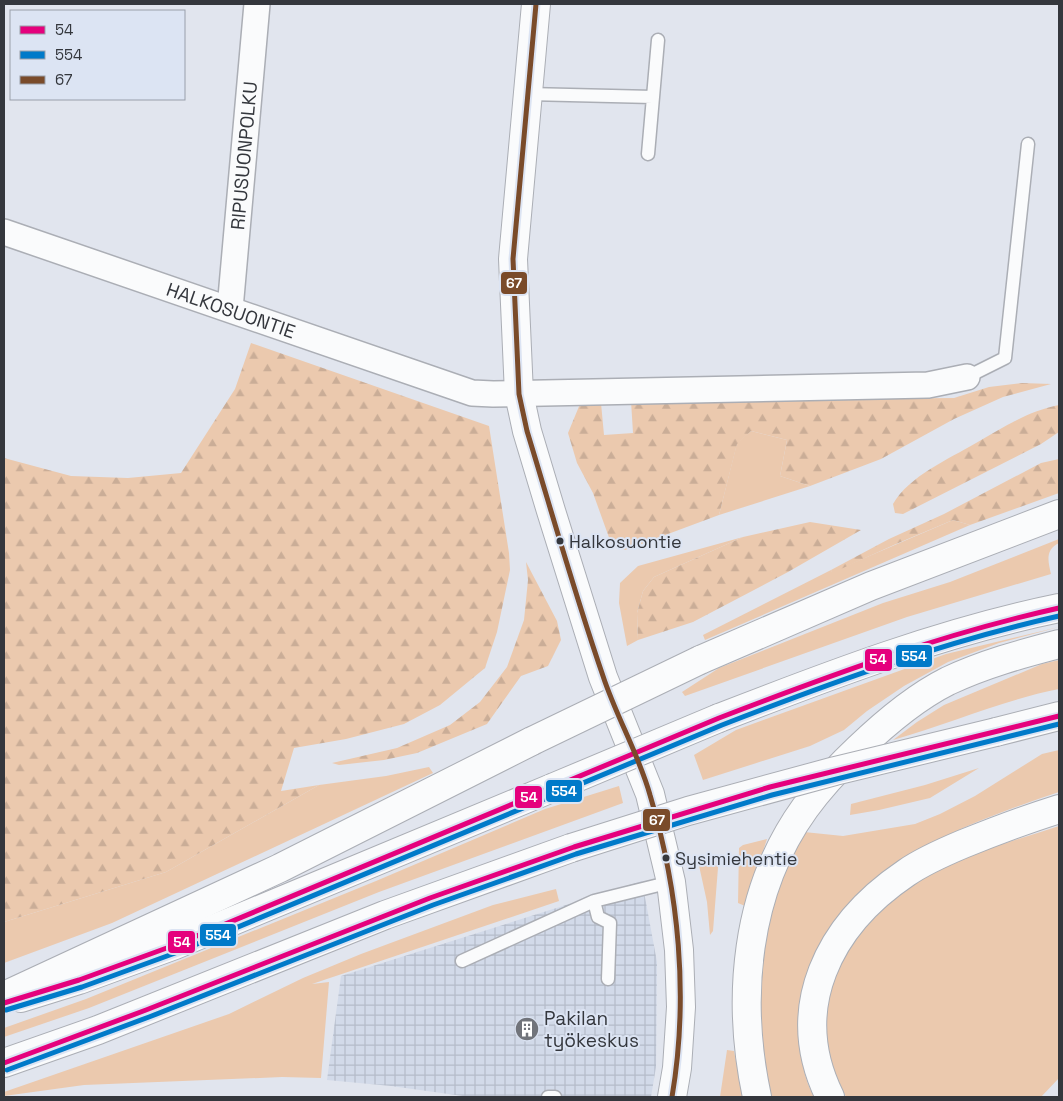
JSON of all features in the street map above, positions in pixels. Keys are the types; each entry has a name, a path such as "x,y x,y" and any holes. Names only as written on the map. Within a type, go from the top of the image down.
{"main road":[{"path":"536,4 513,259 519,394 527,431 603,677 650,794 671,882 679,950 681,1007 677,1068 672,1097"},
{"path":"4,996 280,868 532,741 700,660 871,586 1059,514"},
{"path":"4,1003 79,980 175,945 719,718 807,684 885,656 1027,615 1059,608"},
{"path":"757,1097 750,1067 746,1025 745,989 749,952 768,878 783,843 805,808 834,773 882,726 912,702 948,681 987,664 1059,644"},
{"path":"4,1064 98,1030 385,915 571,848 688,811 835,771 1059,716"},
{"path":"830,1097 821,1080 815,1054 812,1029 813,1004 819,979 827,958 842,935 880,893 906,872 940,854 1059,809"}],"street":[{"name":"RIPUSUONPOLKU","path":"230,309 257,4"},
{"name":"HALKOSUONTIE","path":"4,232 472,393 519,394 928,385 967,377"}],"lane":[{"path":"648,154 658,40"},
{"path":"528,94 654,97"},
{"path":"967,377 1005,358 1028,144"},
{"path":"462,962 594,902 671,882"},
{"path":"594,902 598,917 610,923 608,979"},
{"path":"548,1097 555,1097"}],"shaded area":[{"path":"642,881 657,962 656,1067 651,1097 470,1097 391,1086 327,1080 341,976"}],"green space":[{"path":"251,343 489,426 510,570 497,632 485,668 440,705 404,724 346,739 294,748 281,791 319,785 166,872 4,922 4,458 71,476 128,478 181,473 235,389"},
{"path":"1022,383 1051,384 1003,397 954,419 881,459 810,486 780,476 787,440 751,431 737,444 719,515 625,550 611,543 593,493 577,463 568,433 580,404 601,403 604,435 633,433 631,401 954,398 989,387"},
{"path":"1059,405 1059,432 1041,444 903,514 895,513 893,504 900,494 930,469 1016,421 1037,411"},
{"path":"751,431 787,440 780,476 810,486 719,515 737,443"},
{"path":"1059,459 1059,493 970,525 953,520 832,573 831,570 889,539 944,514 1041,463"},
{"path":"953,520 970,525 705,640 703,635 831,570 832,572"},
{"path":"810,522 861,530 788,572 693,622 638,640 637,613 643,591 654,577 743,537"},
{"path":"743,537 654,577 643,591 637,613 638,640 627,646 619,603 620,583 638,566"},
{"path":"1059,539 1059,543 1051,549 1049,556 1051,574 907,617 685,696 682,692 719,668 883,603 950,582"},
{"path":"526,562 557,621 561,640 548,666 521,676 487,724 417,753 384,760 339,765 332,763 397,748 450,725 480,702 507,667 524,620 528,580"},
{"path":"1059,627 999,643 948,662 904,686 867,711 844,730 810,746 703,780 694,755 736,730 946,654"},
{"path":"1059,660 1059,689 1017,699 893,740 944,705 1042,664"},
{"path":"1059,750 1059,792 1010,809 938,840 893,866 862,892 824,939 817,950 809,971 802,1020 801,1054 805,1076 814,1097 768,1097 760,1064 758,950 782,874 804,832 843,836 915,824 940,814 975,796 1042,754"},
{"path":"429,767 433,773 112,923 4,963 4,922 166,872 319,785 386,776"},
{"path":"979,768 930,798 850,815 851,804 925,785"},
{"path":"619,786 623,803 379,892 89,1008 4,1037 4,1028 86,999 376,881 545,809"},
{"path":"1059,826 1059,1078 1041,1097 846,1097 827,1045 825,1025 827,1000 835,975 848,951 866,928 886,907 930,874 978,853"},
{"path":"767,839 745,906 738,903 739,848 743,845"},
{"path":"719,855 713,931 710,935 707,902 698,861"},
{"path":"556,889 559,901 312,984 329,982 321,1078 282,1077 84,1085 4,1096 4,1092 229,1014 303,978 361,954 493,905"},
{"path":"727,1050 734,1051 743,1097 720,1097"}],"transit line":[{"name":"67","path":"536,4 513,259 519,394 527,431 583,615 608,691 645,780 660,832 674,907 680,983 680,1021 672,1097"},
{"name":"54","path":"4,1003 79,980 175,945 761,702 845,671 930,643 1015,618 1059,608"},
{"name":"554","path":"6,1010 82,987 178,952 764,709 889,664 973,638 1059,616"},
{"name":"54","path":"4,1063 146,1010 430,898 574,847 770,787 1059,716"},
{"name":"554","path":"7,1070 149,1017 433,905 576,854 772,795 1059,724"}],"place":[{"name":"Halkosuontie","path":"560,541"},
{"name":"Sysimiehentie","path":"666,858"},
{"name":"Pakilan työkeskus","path":"527,1029"}]}
